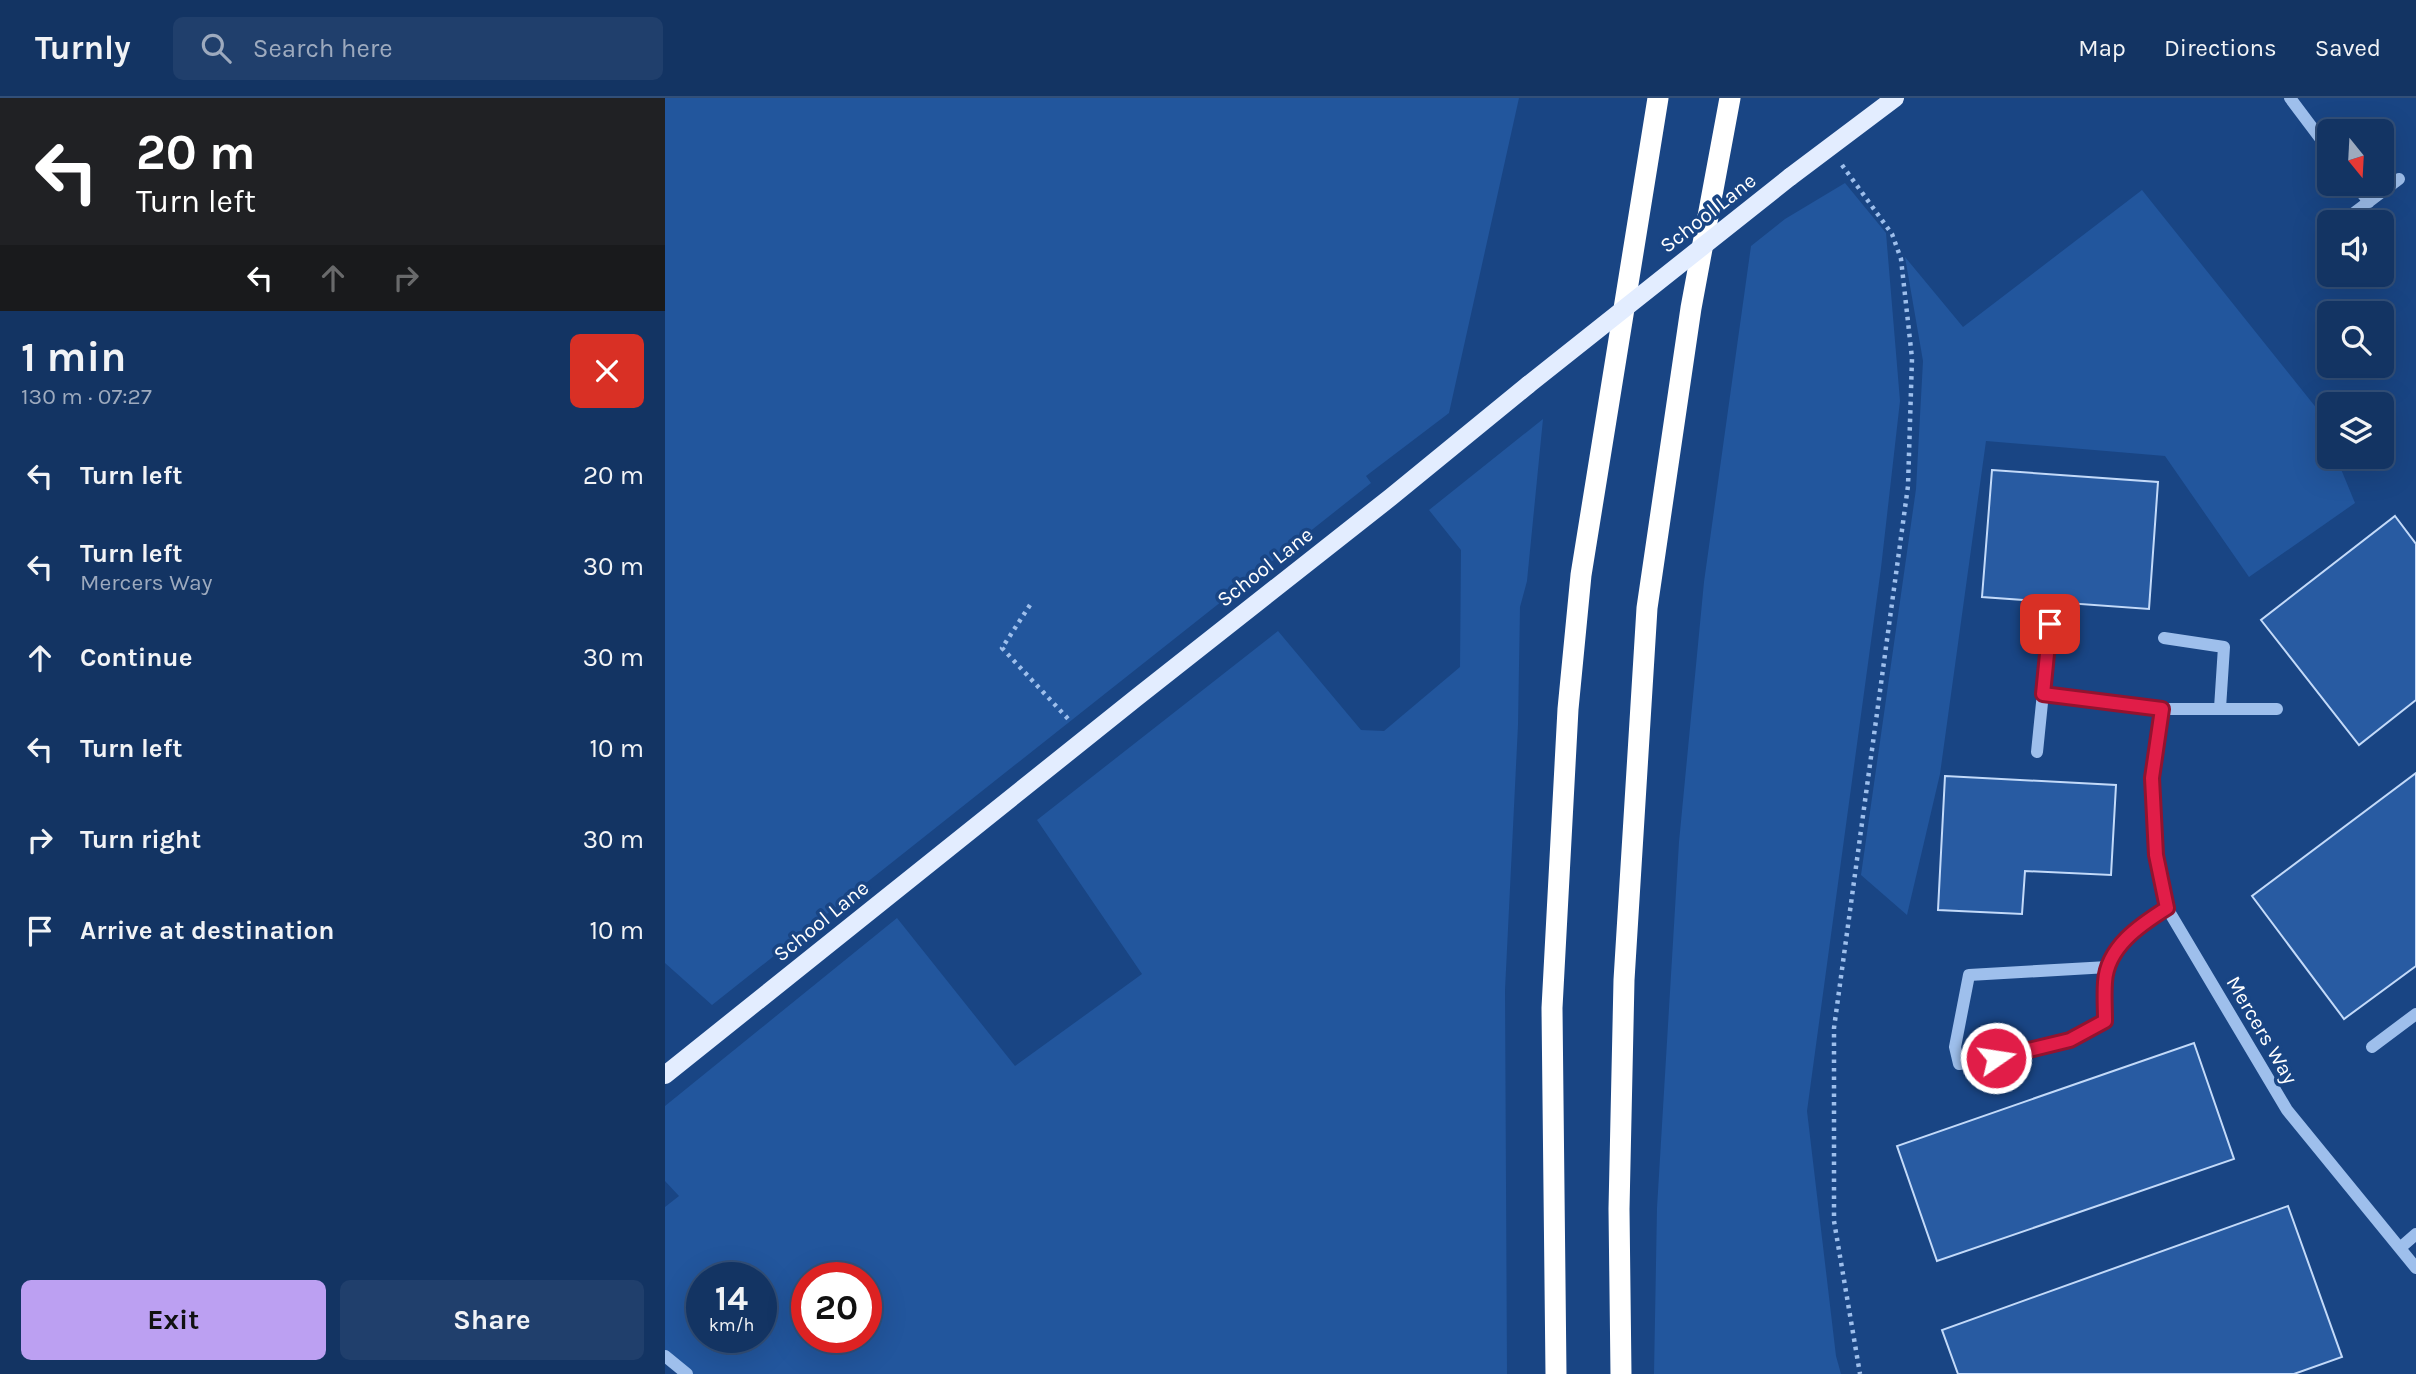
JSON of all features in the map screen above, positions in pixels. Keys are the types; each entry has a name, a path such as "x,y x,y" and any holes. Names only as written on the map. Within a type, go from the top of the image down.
{"highway":[{"path":"1556,1374 1552,1008 1569,709 1581,575 1658,98"},
{"path":"1621,1374 1619,1209 1623,980 1647,608 1691,308 1730,98"}],"main road":[{"name":"School Lane","path":"665,1074 1790,177 1895,98"}],"street":[{"path":"2290,98 2317,134"},
{"path":"2358,210 2399,179"},
{"path":"2364,196 2369,202"},
{"path":"2037,752 2050,624"},
{"path":"2164,638 2224,647 2220,708"},
{"path":"2043,694 2162,709 2277,709"},
{"name":"Mercers Way","path":"2162,709 2152,778 2156,855 2167,908 2287,1110 2416,1268"},
{"path":"2108,967 1969,975 1955,1047 1958,1064 2070,1040 2105,1021 2105,981 2108,967 2136,927 2167,908"},
{"path":"2372,1046 2416,1014"},
{"path":"2400,1248 2416,1234"},
{"path":"665,1356 687,1374"}],"path":[{"path":"1830,148 1892,234 1901,259 1912,358 1907,486 1834,1028 1834,1221 1860,1374"},
{"path":"1030,605 1002,648 1086,738"}],"shaded area":[{"path":"665,98 1519,98 1449,413 1366,476 1371,483 712,1005 665,963"},
{"path":"1845,183 1886,233 1900,401 1881,568 1807,1111 1836,1356 1841,1374 1654,1374 1657,1208 1679,842 1704,582 1751,246 1785,219"},
{"path":"2142,190 2317,409 2317,469 2341,469 2355,503 2249,577 2165,456 1986,441 1940,774 1907,915 1861,875 1916,489 1923,361 1905,257 1963,327"},
{"path":"1543,419 1527,581 1520,607 1518,725 1505,990 1507,1374 691,1374 665,1353 665,1207 679,1196 665,1181 665,1106 897,918 1015,1066 1142,974 1037,820 1278,631 1361,730 1384,731 1460,667 1461,550 1429,510"}],"building":[{"path":"1992,470 2158,482 2149,609 1982,597"},
{"path":"2395,516 2416,544 2416,700 2359,745 2261,620"},
{"path":"2416,773 2416,966 2344,1019 2252,896"},
{"path":"1945,776 2116,785 2111,875 2025,871 2022,914 1938,910"},
{"path":"2194,1043 2234,1159 1937,1261 1897,1146"},
{"path":"2288,1206 2342,1357 2294,1374 1958,1374 1942,1330"}],"route":[{"path":"1996,1058 2070,1040 2105,1021 2105,981 2108,967 2120,946 2136,927 2167,908 2156,855 2152,778 2162,709 2043,694 2050,624"}]}
